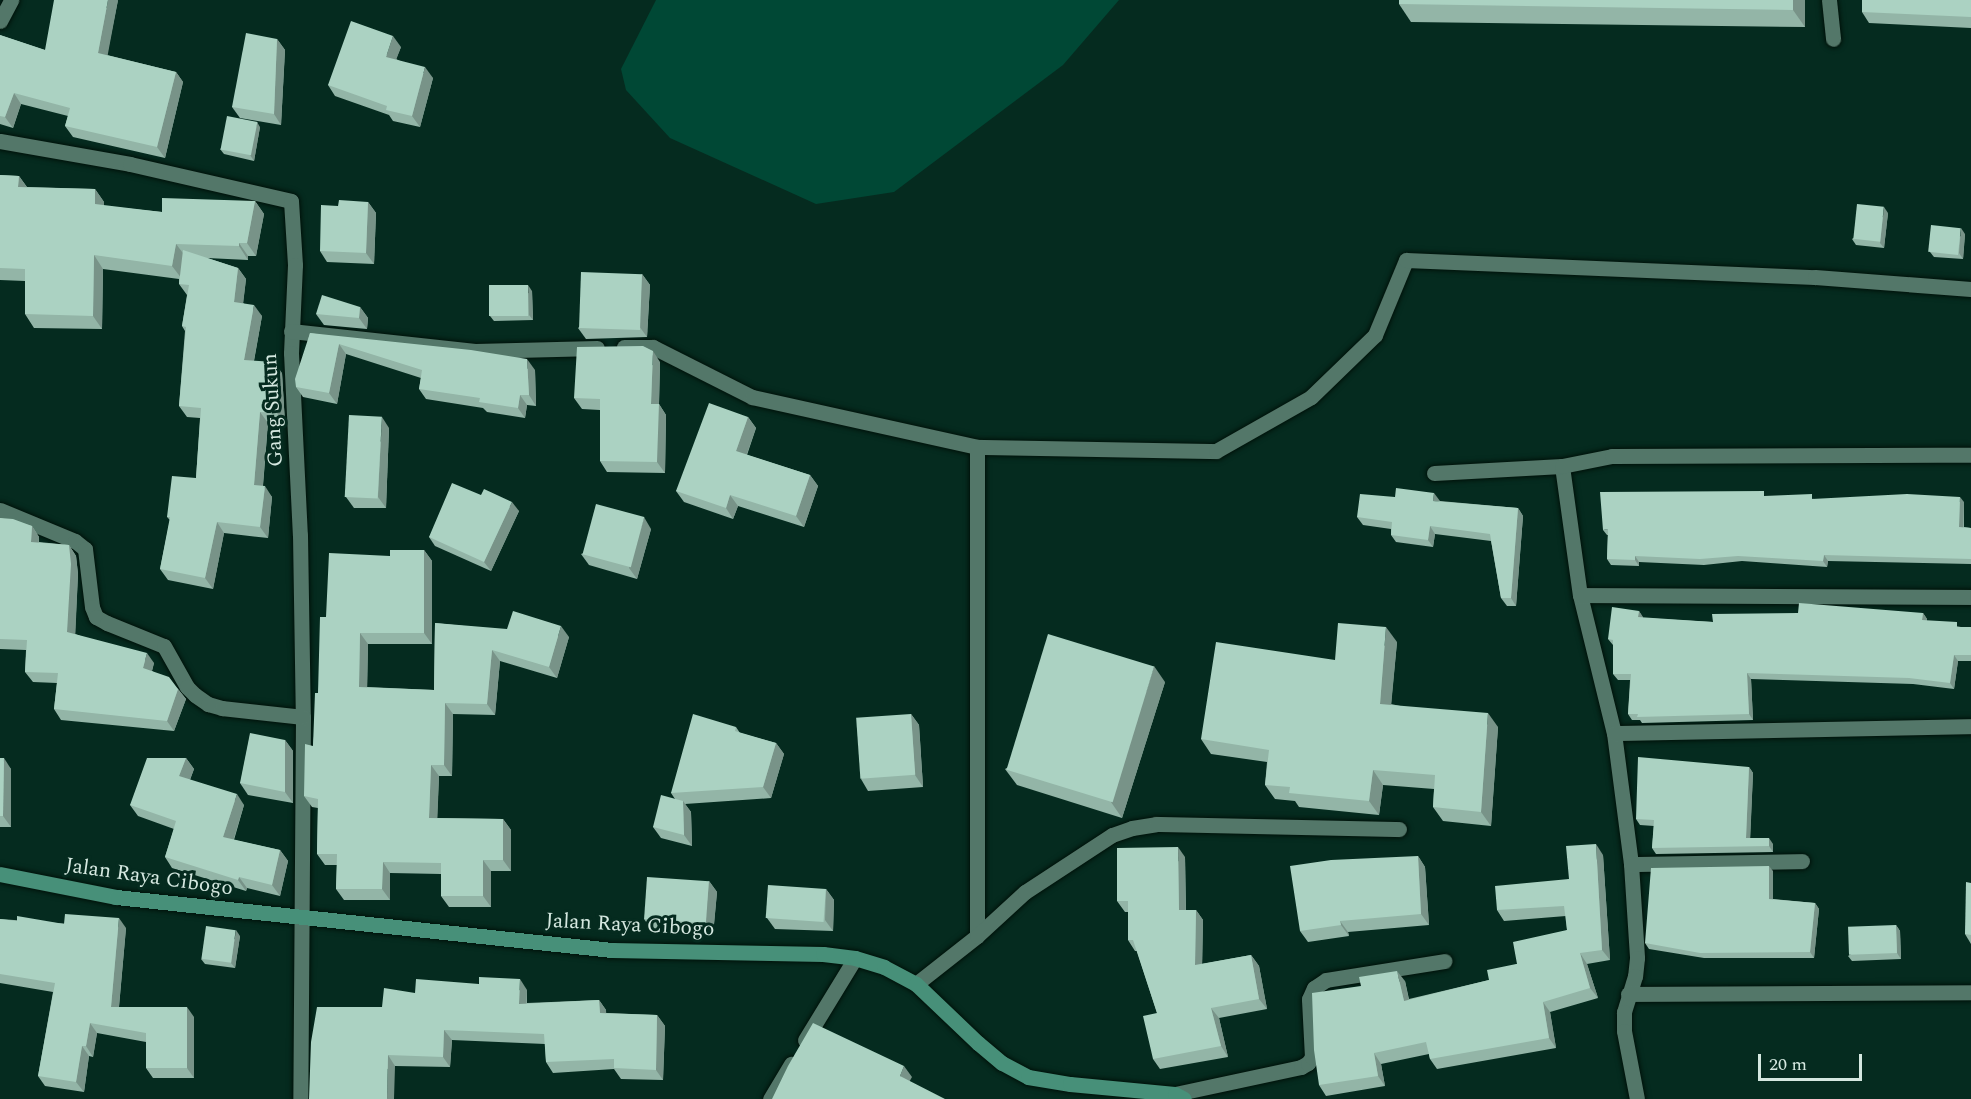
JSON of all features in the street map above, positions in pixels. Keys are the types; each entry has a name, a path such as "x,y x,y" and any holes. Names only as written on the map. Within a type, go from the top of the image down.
{"street":[{"path":"0,21 11,0"},
{"path":"1829,0 1833,39"},
{"name":"Gang Sukun","path":"0,141 130,164 291,201 295,255 291,331 300,535 303,717 300,1099"},
{"path":"291,331 475,351 652,347 752,397 976,447 1216,451 1311,397 1376,335 1406,260 1815,277 1971,289"},
{"path":"976,447 976,936"},
{"path":"1434,473 1562,466 1612,456 1971,455"},
{"path":"1562,466 1580,595 1614,733 1631,864 1637,958 1635,976 1624,1012 1625,1041 1637,1099"},
{"path":"0,510 75,541 85,549 92,607 96,617 164,646 187,687 201,699 222,708 303,717"},
{"path":"1580,595 1971,597"},
{"path":"1614,733 1971,726"},
{"path":"916,984 976,936 1025,892 1112,835 1132,828 1156,824 1400,829"},
{"path":"1631,864 1802,861"},
{"name":"Jalan Raya Cibogo","path":"0,874 116,897 612,950 823,954 855,958 884,967 916,984 1002,1063 1028,1077 1179,1097"},
{"path":"770,1099 855,958"},
{"path":"1179,1097 1301,1067 1308,1063 1312,1057 1309,999 1314,988 1326,980 1444,961"},
{"path":"1628,994 1971,992"}],"green space":[{"path":"656,0 1119,0 1063,65 894,192 816,204 670,138 626,90 621,69"}],"building":[{"path":"54,0 108,0 98,53 176,72 157,147 65,126 70,108 14,93 5,117 0,116 0,35 45,50"},
{"path":"1399,0 1793,0 1793,10 1399,4"},
{"path":"1862,0 1971,0 1971,17 1862,12"},
{"path":"351,21 393,36 386,57 425,67 412,116 386,110 387,106 328,85"},
{"path":"246,33 277,39 274,114 232,107"},
{"path":"227,116 257,122 251,155 221,149"},
{"path":"0,175 19,176 18,187 95,189 95,204 162,212 162,198 255,201 247,243 239,243 239,246 176,244 172,266 94,255 93,316 25,314 25,269 0,268"},
{"path":"339,200 368,202 366,253 320,251 321,205 338,206"},
{"path":"1857,204 1884,207 1880,242 1853,239"},
{"path":"1931,225 1961,228 1958,255 1928,252"},
{"path":"183,250 238,268 234,302 254,305 244,360 274,362 277,413 260,412 254,485 265,486 260,527 217,522 205,578 160,569 170,517 167,517 172,476 196,478 201,408 179,406 186,327 182,326 189,285 179,284"},
{"path":"581,272 642,274 640,330 579,328"},
{"path":"489,285 528,285 528,316 489,316"},
{"path":"322,295 360,307 359,318 316,314"},
{"path":"310,333 471,350 527,359 529,395 520,395 518,408 479,402 480,398 419,389 422,370 339,344 329,393 296,387 295,379"},
{"path":"643,346 653,351 651,404 659,404 657,462 600,461 600,399 574,398 577,347"},
{"path":"709,403 748,417 736,451 810,475 796,516 730,495 726,508 676,491"},
{"path":"349,415 382,417 378,499 345,497"},
{"path":"452,483 481,495 484,489 512,502 484,562 429,537"},
{"path":"1396,488 1434,493 1433,501 1518,508 1511,598 1501,598 1490,534 1430,526 1428,540 1391,535 1392,522 1357,517 1360,494 1395,497"},
{"path":"1764,491 1764,496 1812,494 1812,499 1907,494 1960,497 1959,527 1971,528 1971,559 1824,555 1823,561 1738,556 1700,559 1635,556 1635,560 1607,559 1608,529 1603,530 1600,492"},
{"path":"596,504 644,517 631,567 583,554"},
{"path":"0,518 13,519 32,526 31,542 69,545 71,564 67,632 147,653 143,668 169,677 178,689 167,721 54,709 58,673 25,672 27,640 0,639"},
{"path":"390,550 424,550 424,633 360,633 359,687 434,690 435,623 507,629 513,611 561,626 549,667 492,650 487,704 445,703 444,765 431,765 429,818 503,819 503,860 483,860 483,896 441,896 441,863 383,862 382,889 336,889 337,854 317,854 318,799 304,796 305,744 313,746 315,693 318,693 320,617 326,617 329,553 390,556"},
{"path":"1799,603 1923,613 1922,620 1957,622 1957,627 1971,627 1971,655 1954,655 1950,683 1909,678 1747,673 1749,714 1637,717 1638,714 1628,714 1631,674 1613,674 1613,640 1608,639 1612,607 1639,611 1638,617 1713,622 1712,614 1798,613"},
{"path":"1338,623 1386,627 1380,704 1488,713 1481,812 1433,807 1435,775 1373,770 1369,801 1289,793 1290,787 1265,785 1269,750 1201,739 1216,642 1335,660"},
{"path":"1048,634 1154,666 1113,802 1006,770"},
{"path":"693,714 736,727 735,731 776,743 763,787 671,793"},
{"path":"911,714 915,775 860,779 856,718"},
{"path":"250,733 285,740 285,792 240,783"},
{"path":"1638,757 1749,767 1746,838 1769,838 1769,846 1652,848 1654,820 1636,819"},
{"path":"0,758 4,758 3,816 0,816"},
{"path":"147,758 186,758 179,776 237,794 223,837 280,850 272,885 239,877 238,880 165,857 176,821 130,805"},
{"path":"661,795 683,801 684,835 653,827"},
{"path":"1596,844 1602,950 1580,953 1590,988 1543,1002 1549,1038 1430,1059 1426,1042 1374,1053 1378,1076 1319,1085 1314,1050 1312,993 1361,986 1359,977 1397,971 1404,1001 1489,980 1487,970 1517,964 1513,942 1567,930 1564,906 1497,910 1495,886 1569,879 1566,846"},
{"path":"1178,847 1179,910 1196,910 1195,965 1251,955 1259,999 1211,1008 1221,1046 1153,1059 1143,1016 1157,1013 1133,940 1128,940 1128,901 1117,901 1117,848"},
{"path":"1418,856 1421,914 1340,921 1341,925 1300,931 1290,866 1331,860"},
{"path":"1769,866 1769,899 1815,903 1810,952 1700,953 1645,943 1651,868"},
{"path":"647,877 709,881 706,923 644,919"},
{"path":"1966,882 1971,883 1971,935 1965,934"},
{"path":"768,885 826,889 824,922 766,918"},
{"path":"65,914 119,918 111,1007 187,1007 187,1068 146,1068 146,1033 90,1023 86,1046 82,1046 76,1082 38,1076 55,983 0,974 0,919 17,921 17,916 64,924"},
{"path":"1896,925 1897,953 1849,955 1848,927"},
{"path":"206,926 236,930 231,963 201,959"},
{"path":"479,977 520,979 519,1004 599,1000 600,1013 657,1015 656,1070 614,1068 614,1059 546,1062 544,1034 444,1030 443,1057 388,1055 387,1099 309,1099 311,1042 317,1007 382,1007 384,988 415,993 416,979 479,984"},
{"path":"813,1023 904,1066 900,1076 945,1099 772,1099"}]}
